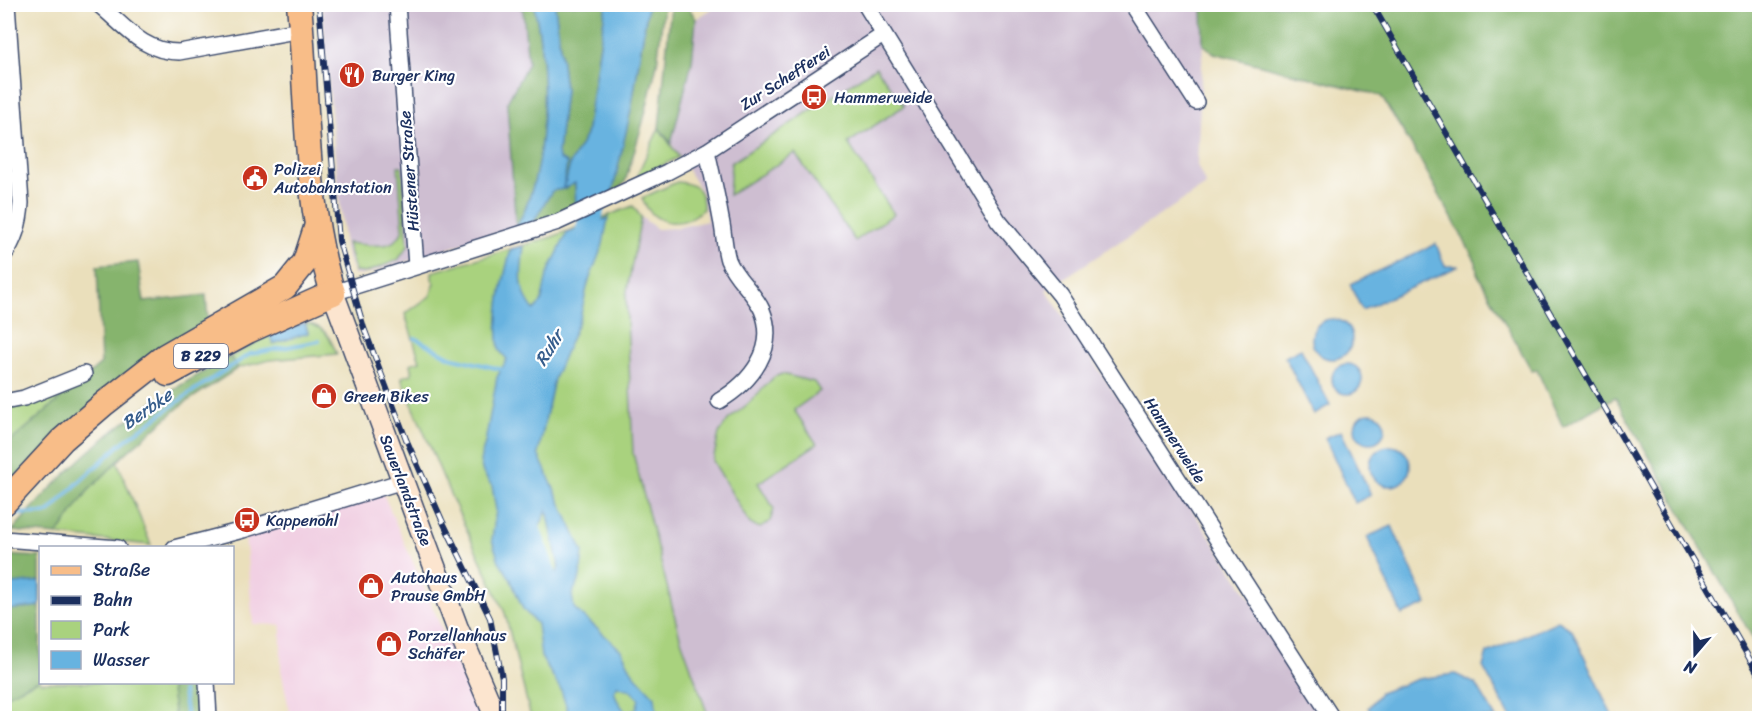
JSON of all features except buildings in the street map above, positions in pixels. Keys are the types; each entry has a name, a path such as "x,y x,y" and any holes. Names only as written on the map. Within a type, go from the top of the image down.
{"main road":[{"name":"B 229","path":"14,500 137,397 174,370 248,331 333,293 316,228 299,4"},
{"name":"B 229","path":"4,523 14,500 62,440 105,403 165,356 285,287 305,262 316,228"},
{"path":"285,287 310,286 333,293"}],"street":[{"path":"4,255 20,218 21,203 10,125 7,4"},
{"path":"98,4 134,36 151,47 165,52 179,52 301,30"},
{"name":"Hüstener Straße","path":"397,4 416,266"},
{"name":"Hammerweide","path":"865,4 998,220 1060,295 1332,718"},
{"path":"1133,4 1196,102"},
{"name":"Zur Schefferei","path":"416,266 558,222 667,172 707,151 883,35"},
{"path":"707,151 729,260 762,310 765,331 765,345 759,364 734,392 719,401"},
{"path":"333,293 416,266"},
{"name":"Sauerlandstraße","path":"333,293 457,627 496,718"},
{"path":"4,402 24,398 84,374"},
{"path":"201,544 403,481"},
{"path":"4,539 93,546"},
{"path":"207,684 209,718"}],"shaded area":[{"path":"516,4 523,9 528,63 507,103 516,227 364,275 354,275 345,249 322,5"},
{"path":"718,5 1202,5 1203,44 1197,165 1206,185 1046,290 1330,718 709,718 680,637 633,453 626,296 641,217 657,229 676,228 707,221 702,193 671,143 692,62 696,19"},
{"path":"382,491 471,696 483,718 291,718 281,670 281,625 253,624 245,535"}],"green space":[{"path":"516,5 534,5 542,58 543,118 535,177 527,204 516,227 507,103 528,63 523,10"},
{"path":"555,5 606,5 586,135 570,164 565,189 575,182 576,208 631,110 648,5 664,5 657,64 625,182 613,195 531,226 516,227 559,159 565,90"},
{"path":"671,5 687,5 696,19 692,62 671,143 659,128"},
{"path":"1202,5 1759,5 1759,649 1615,397 1563,427 1537,370 1532,371 1477,273 1476,262 1418,156 1381,96 1214,53 1203,44"},
{"path":"876,67 904,106 848,143 894,214 855,241 795,153 729,195 731,163"},
{"path":"659,128 679,157 639,177 638,173"},
{"path":"398,166 402,166 408,246 398,260 365,273 355,272 347,243 387,244 399,237 403,229"},
{"path":"677,182 689,184 700,192 703,209 686,220 669,222 653,214 642,198"},
{"path":"633,206 641,217 626,296 633,453 680,637 709,718 531,718 505,613 450,494 402,380 402,377 412,374 410,364 420,361 405,314 430,296 435,283 432,279 432,272 552,237"},
{"path":"138,262 144,302 206,295 208,321 5,487 4,447 101,364 97,266"},
{"path":"305,323 318,327 326,333 337,354 270,360 238,368 230,357 270,335 273,344 308,332"},
{"path":"230,357 238,368 183,404 126,453 87,492 57,535 12,531 58,481 107,436 154,402"},
{"path":"782,374 814,382 820,391 794,410 817,444 758,483 774,509 770,521 760,528 750,524 713,461 719,433 728,420 749,403 774,377"},
{"path":"73,387 5,447 5,406 19,404"},
{"path":"117,461 151,545 57,535 87,492"},
{"path":"4,555 39,557 39,679 5,696"},
{"path":"39,679 39,684 170,684 175,718 5,718 5,696"},
{"path":"170,684 195,684 197,718 175,718"}],"water":[{"path":"534,5 555,5 565,90 558,153 559,159 567,163 563,189 552,191 531,226 516,227 527,204 535,177 543,118 542,58"},
{"path":"606,5 648,5 631,110 612,194 576,208 575,183 564,189 570,164 586,135"},
{"path":"608,218 603,244 588,283 580,318 554,379 538,454 583,552 580,577 572,595 574,608 621,650 633,673 655,697 657,718 570,718 561,690 541,657 537,624 523,609 510,578 499,561 492,540 496,510 492,486 483,473 480,461 497,377 507,359 499,350 498,325 502,287 511,249 524,246 521,272 523,287 534,310 541,303 547,275 567,233","holes":["547,510 559,567 546,603 530,568 528,542 539,528","617,686 630,690 639,699 636,710 626,713 617,700 614,691"]},
{"path":"1436,244 1445,266 1459,266 1362,310 1350,284"},
{"path":"1332,319 1346,325 1352,339 1346,353 1332,359 1318,353 1312,339 1318,325"},
{"path":"305,323 308,333 273,344 270,335"},
{"path":"1301,349 1330,405 1314,414 1285,357"},
{"path":"1347,364 1358,368 1362,379 1358,390 1347,394 1336,390 1332,379 1336,368"},
{"path":"1370,413 1381,417 1385,428 1381,439 1370,443 1359,439 1355,428 1359,417"},
{"path":"1341,431 1371,495 1355,503 1325,438"},
{"path":"1390,446 1404,452 1410,466 1404,480 1390,486 1376,480 1370,466 1376,452"},
{"path":"1392,526 1427,604 1402,615 1367,537"},
{"path":"39,581 39,606 8,610 5,585"},
{"path":"1558,621 1572,630 1613,718 1511,718 1483,667 1487,653"},
{"path":"1455,674 1476,684 1496,718 1375,718 1368,708 1380,693 1418,679"}],"waterway":[{"name":"Ruhr","path":"582,255 598,184"},
{"name":"Berbke","path":"415,338 450,357 504,370"},
{"name":"Berbke","path":"5,514 48,513 123,442 190,393 250,354 319,341"},
{"name":"Ruhr","path":"526,506 526,523 561,621"},
{"path":"183,691 187,718"}],"railway":[{"path":"319,4 339,241 364,328 406,439 442,520 490,618 502,678 502,718"},
{"path":"1372,4 1760,677"}],"place":[{"name":"Burger King","path":"352,75"},
{"name":"Hammerweide","path":"814,97"},
{"name":"Polizei Autobahnstation","path":"255,178"},
{"name":"Green Bikes","path":"324,396"},
{"name":"Kappenohl","path":"247,520"},
{"name":"Autohaus Prause GmbH","path":"371,586"},
{"name":"Porzellanhaus Schäfer","path":"389,644"}]}
